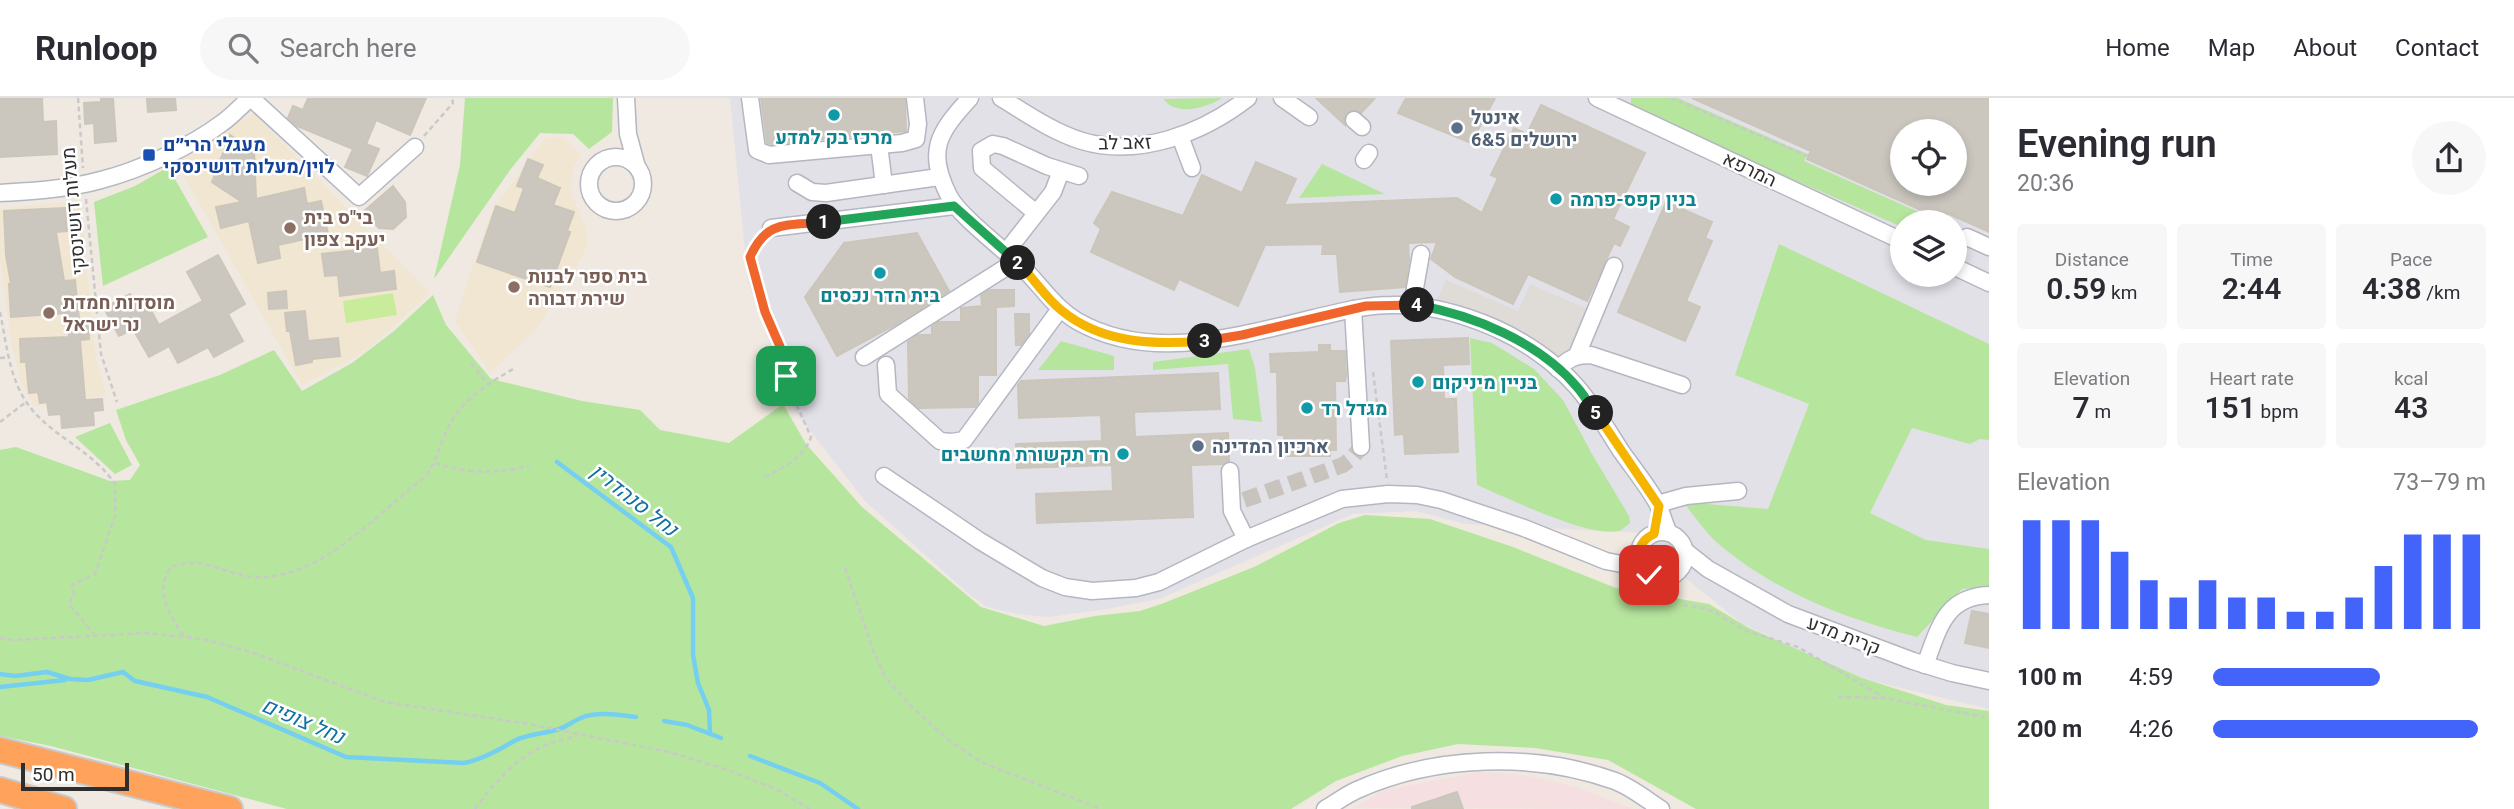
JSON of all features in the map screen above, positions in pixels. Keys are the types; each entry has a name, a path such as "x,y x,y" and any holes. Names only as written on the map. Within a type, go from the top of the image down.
{"highway":[{"path":"1,751 230,809"},
{"path":"0,790 64,809"}],"street":[{"path":"0,194 84,184 132,170 193,141 222,123 251,98 359,197 415,147"},
{"path":"626,98 628,134 643,183 639,199 625,210 607,209 593,198 589,180 597,164 614,157 622,158 637,167"},
{"path":"750,98 757,150 769,155 916,139 918,124 915,98"},
{"path":"970,98 945,127 936,158 939,177 954,206 1011,256 1060,309 1077,321 1127,340 1153,344 1184,343 1242,335 1353,309 1392,305 1412,305 1445,311 1494,328 1523,342 1576,386 1658,506 1661,533"},
{"name":"זאב לב","path":"1001,98 1038,121 1083,141 1129,145 1153,143 1180,136 1226,115 1248,98"},
{"path":"1282,98 1309,117"},
{"name":"המרפא","path":"1607,100 1890,235"},
{"path":"614,157 628,134"},
{"path":"1180,136 1192,168"},
{"path":"1036,213 982,168 981,151 993,144 1003,146 1079,176"},
{"path":"880,145 884,184"},
{"path":"864,357 1011,256 1036,213 1053,192 1061,171"},
{"path":"797,183 812,192 826,193 939,177"},
{"path":"771,228 954,206"},
{"path":"1967,237 1989,247"},
{"path":"1412,305 1421,254"},
{"path":"1577,355 1614,266"},
{"path":"1967,273 1989,283"},
{"path":"886,365 888,394 940,441 964,440 1060,309"},
{"path":"1353,309 1361,447"},
{"path":"1558,369 1577,355 1591,355 1682,385"},
{"path":"1230,471 1238,502 1232,511 1246,539"},
{"path":"884,476 980,541 1042,578 1065,587 1091,592 1136,588 1159,582 1246,539 1342,499 1398,494 1441,500 1612,562 1641,560"},
{"path":"1658,506 1686,496 1738,491"},
{"path":"1661,533 1678,538 1685,550 1681,568 1673,575 1663,578 1653,576 1641,560 1644,540 1661,533"},
{"name":"קרית מדע","path":"1685,550 1708,569 1788,614 1925,665 1989,681"},
{"name":"קרית מדע","path":"1681,568 1708,569"},
{"path":"1925,665 1940,626 1950,610 1961,601 1989,595"},
{"path":"1325,809 1357,790 1414,771 1455,764 1526,762 1578,770 1618,782 1661,809"},
{"path":"1350,809 1357,790"}],"path":[{"name":"מעלות דושינסקי","path":"78,98 101,354 117,402"},
{"path":"415,147 453,103 452,98"},
{"path":"1671,98 1808,156"},
{"path":"765,477 790,464 807,447 811,437 790,390 785,358 765,312 750,257 758,240 771,228"},
{"path":"0,312 16,384 26,402 36,414 83,452 114,484 115,516 95,574 72,585 74,593 69,604 96,636"},
{"path":"0,358 10,357"},
{"path":"471,363 488,384"},
{"path":"1372,366 1387,471"},
{"path":"184,637 164,599 163,582 170,568 187,562 256,578 268,577 299,569 335,551 426,476 435,463 448,427 461,407 488,384 515,368"},
{"path":"0,422 26,402"},
{"path":"435,463 497,473 529,466"},
{"path":"845,568 874,653 886,678 912,707 947,739 981,762 1101,809"},
{"path":"1683,605 1715,612 1743,630 1798,647 1885,698"},
{"path":"0,638 13,640 147,633 203,639 251,652 386,702 529,724 669,751 776,789 810,809"},
{"path":"1838,697 1885,698 1989,718"},
{"path":"475,809 514,764 545,745 580,735"}],"shaded area":[{"path":"730,98 1989,98 1989,709 1855,677 1741,623 1683,576 1642,533 1465,524 1416,511 1353,514 1159,599 1048,617 987,607 865,501 794,410 748,282"},
{"name":"בי\"ס בית יעקב צפון","path":"253,113 430,293 366,351 302,385 176,162"},
{"name":"בית ספר לבנות שירת דבורה","path":"563,137 581,155 573,168 571,193 585,226 588,242 584,253 537,328 490,373 455,321 491,212 545,138"},
{"name":"מוסדות חמדת נר ישראל","path":"80,200 96,359 106,395 35,406 21,382 11,342 0,256 0,209"},
{"path":"1446,280 1518,311 1530,284 1594,312 1577,355 1558,369 1523,342 1433,308"},
{"path":"1479,772 1523,775 1576,787 1633,809 1353,808 1385,790"}],"green space":[{"path":"465,98 613,98 612,132 589,149 573,134 540,133 510,170 434,279 460,165"},
{"path":"1222,98 1192,109 1176,108 1163,99"},
{"path":"1631,98 1678,98 1807,154 1804,161 1914,210 1890,210 1890,222 1644,114 1631,104"},
{"path":"1322,164 1385,194 1299,198"},
{"path":"168,167 208,237 103,286 94,202 135,186"},
{"path":"1779,244 1989,344 1989,440 1980,439 1970,444 1912,428 1870,513 1926,540 1989,549 1989,586 1962,589 1917,637 1862,621 1784,588 1736,558 1714,540 1683,502 1768,509 1809,404 1735,375"},
{"path":"393,293 397,315 346,323 343,301"},
{"path":"433,295 446,325 491,379 582,401 640,410 660,430 729,443 783,404 806,444 862,507 981,607 1044,626 1140,611 1254,567 1339,523 1365,515 1430,519 1513,547 1616,588 1709,604 1749,628 1862,678 1946,705 1989,711 1989,809 1696,809 1608,760 1535,748 1458,744 1402,756 1336,781 1291,809 287,809 51,746 0,736 0,450 16,447 110,481 130,480 140,465 126,440 116,410 220,375 274,350 302,391 352,363 394,331"},
{"path":"1470,338 1492,343 1534,369 1563,400 1629,516 1630,523 1621,530 1608,532 1591,529 1571,524 1477,485"},
{"path":"1061,341 1114,356 1114,370 1038,370"},
{"path":"1249,349 1255,368 1262,422 1233,419 1228,364 1153,370 1153,362"},
{"path":"110,423 132,465 115,474 75,437"}],"building":[{"path":"0,98 42,98 43,122 56,121 57,154 0,157"},
{"path":"101,98 113,98 116,141 95,143 94,123 85,124 84,103 101,102"},
{"path":"147,98 175,98 176,110 148,112"},
{"path":"308,98 426,98 410,135 376,120 366,144 379,149 367,176 345,167 353,149 297,126 288,118 293,106 303,110"},
{"name":"מרכז בק למדע","path":"761,98 905,98 906,131 771,144 767,143"},
{"path":"1316,98 1375,98 1361,113 1355,110 1347,113 1345,125"},
{"name":"אינטל ירושלים 5&6","path":"1406,98 1495,98 1471,143 1398,113"},
{"path":"1692,98 1989,98 1989,232 1967,222 1967,210 1921,210 1807,159 1811,151"},
{"path":"1541,105 1645,153 1613,219 1629,227 1620,246 1614,243 1587,301 1528,274 1513,304 1455,277 1431,259 1437,242 1408,243 1409,260 1405,287 1340,292 1337,254 1322,254 1323,244 1265,245 1238,306 1179,279 1174,290 1091,252 1101,229 1094,223 1112,192 1183,216 1202,175 1242,193 1256,162 1296,179 1284,205 1457,198 1482,213 1498,178 1491,175 1514,128 1527,134"},
{"path":"230,135 254,150 256,199 304,188 307,204 321,201 328,234 278,245 280,258 258,263 249,221 221,228 216,207 242,202 212,182"},
{"path":"528,159 543,165 537,178 560,188 553,205 574,212 567,231 570,232 550,287 477,262 496,206 515,213 524,188 517,186"},
{"path":"393,186 405,202 406,217 393,229 379,228 363,212"},
{"path":"1666,202 1712,222 1705,238 1712,241 1686,301 1700,307 1685,341 1618,312"},
{"name":"מוסדות חמדת נר ישראל","path":"65,208 67,231 56,232 64,281 75,280 79,319 88,319 89,339 80,340 85,400 102,399 103,410 93,411 94,425 62,428 61,414 49,415 47,402 40,403 38,392 29,393 26,362 21,362 20,339 69,337 68,313 11,317 11,284 6,255 4,211"},
{"name":"בית הדר נכסים","path":"917,233 949,291 897,324 837,356 805,297 844,243"},
{"path":"377,248 380,273 394,271 396,289 340,296 338,275 325,276 322,254"},
{"path":"218,255 245,304 228,314 243,341 214,357 208,347 178,363 169,346 149,357 133,329 119,336 104,308 130,294 139,309 148,305 159,325 203,301 187,272"},
{"path":"990,290 1014,290 1014,306 996,307 996,375 978,375 978,403 975,407 919,408 909,399 908,342 918,335 932,335 932,327 938,322 961,322 961,308 982,306 981,295"},
{"path":"286,291 287,308 269,309 268,293"},
{"path":"305,311 308,341 338,338 340,356 312,359 312,362 296,365 285,313"},
{"path":"1015,314 1029,314 1029,334 1021,345 1016,345"},
{"name":"בניין מיניקום","path":"1468,338 1469,364 1443,365 1444,399 1456,399 1458,452 1405,454 1404,434 1395,435 1391,341"},
{"name":"מגדל רד","path":"1319,345 1330,345 1330,351 1345,351 1345,381 1335,381 1336,450 1330,450 1330,456 1288,456 1284,435 1278,435 1277,372 1271,372 1270,354 1319,352"},
{"name":"רד תקשורת מחשבים","path":"1218,373 1220,409 1134,412 1135,437 1228,433 1229,461 1223,464 1191,465 1193,517 1037,523 1036,494 1113,491 1112,465 1017,468 1016,444 1102,441 1101,415 1019,418 1018,385 1021,381"},
{"path":"1972,611 1989,614 1989,648 1965,643"},
{"path":"1457,792 1463,809 1412,809 1412,807"}],"waterway":[{"name":"נחל סנהדרין","path":"557,462 671,547 693,598 693,655 698,683 709,710 710,734"},
{"name":"נחל צופים","path":"0,674 15,676 47,672 70,679 88,680 123,672 135,681 207,697 346,757 464,763 529,735 559,729 587,716 608,714 636,717"},
{"path":"0,687 65,680"},
{"name":"נחל צופים","path":"664,721 687,725 721,738"},
{"name":"נחל צופים","path":"750,756 820,783 858,809"}],"tunnel":[{"path":"1244,500 1343,465 1361,447"}],"place":[{"name":"מרכז בק למדע","path":"834,115"},
{"name":"אינטל ירושלים 5&6","path":"1457,128"},
{"name":"מעגלי הרי״ם לוין/מעלות דושינסקי","path":"149,155"},
{"name":"בנין קפס-פרמה","path":"1556,199"},
{"name":"בי\"ס בית יעקב צפון","path":"290,228"},
{"name":"בית הדר נכסים","path":"880,273"},
{"name":"בית ספר לבנות שירת דבורה","path":"514,287"},
{"name":"מוסדות חמדת נר ישראל","path":"49,313"},
{"name":"בניין מיניקום","path":"1418,382"},
{"name":"מגדל רד","path":"1307,408"},
{"name":"ארכיון המדינה","path":"1198,446"},
{"name":"רד תקשורת מחשבים","path":"1123,454"}],"route":[{"path":"786,376 785,358 765,312 750,257 758,240 771,228 954,206 1031,276 1060,309 1077,321 1127,340 1153,344 1214,340 1366,306 1417,305 1445,311 1494,328 1523,342 1576,386 1659,506 1654,534 1644,540 1639,554 1640,564 1649,575"}]}
